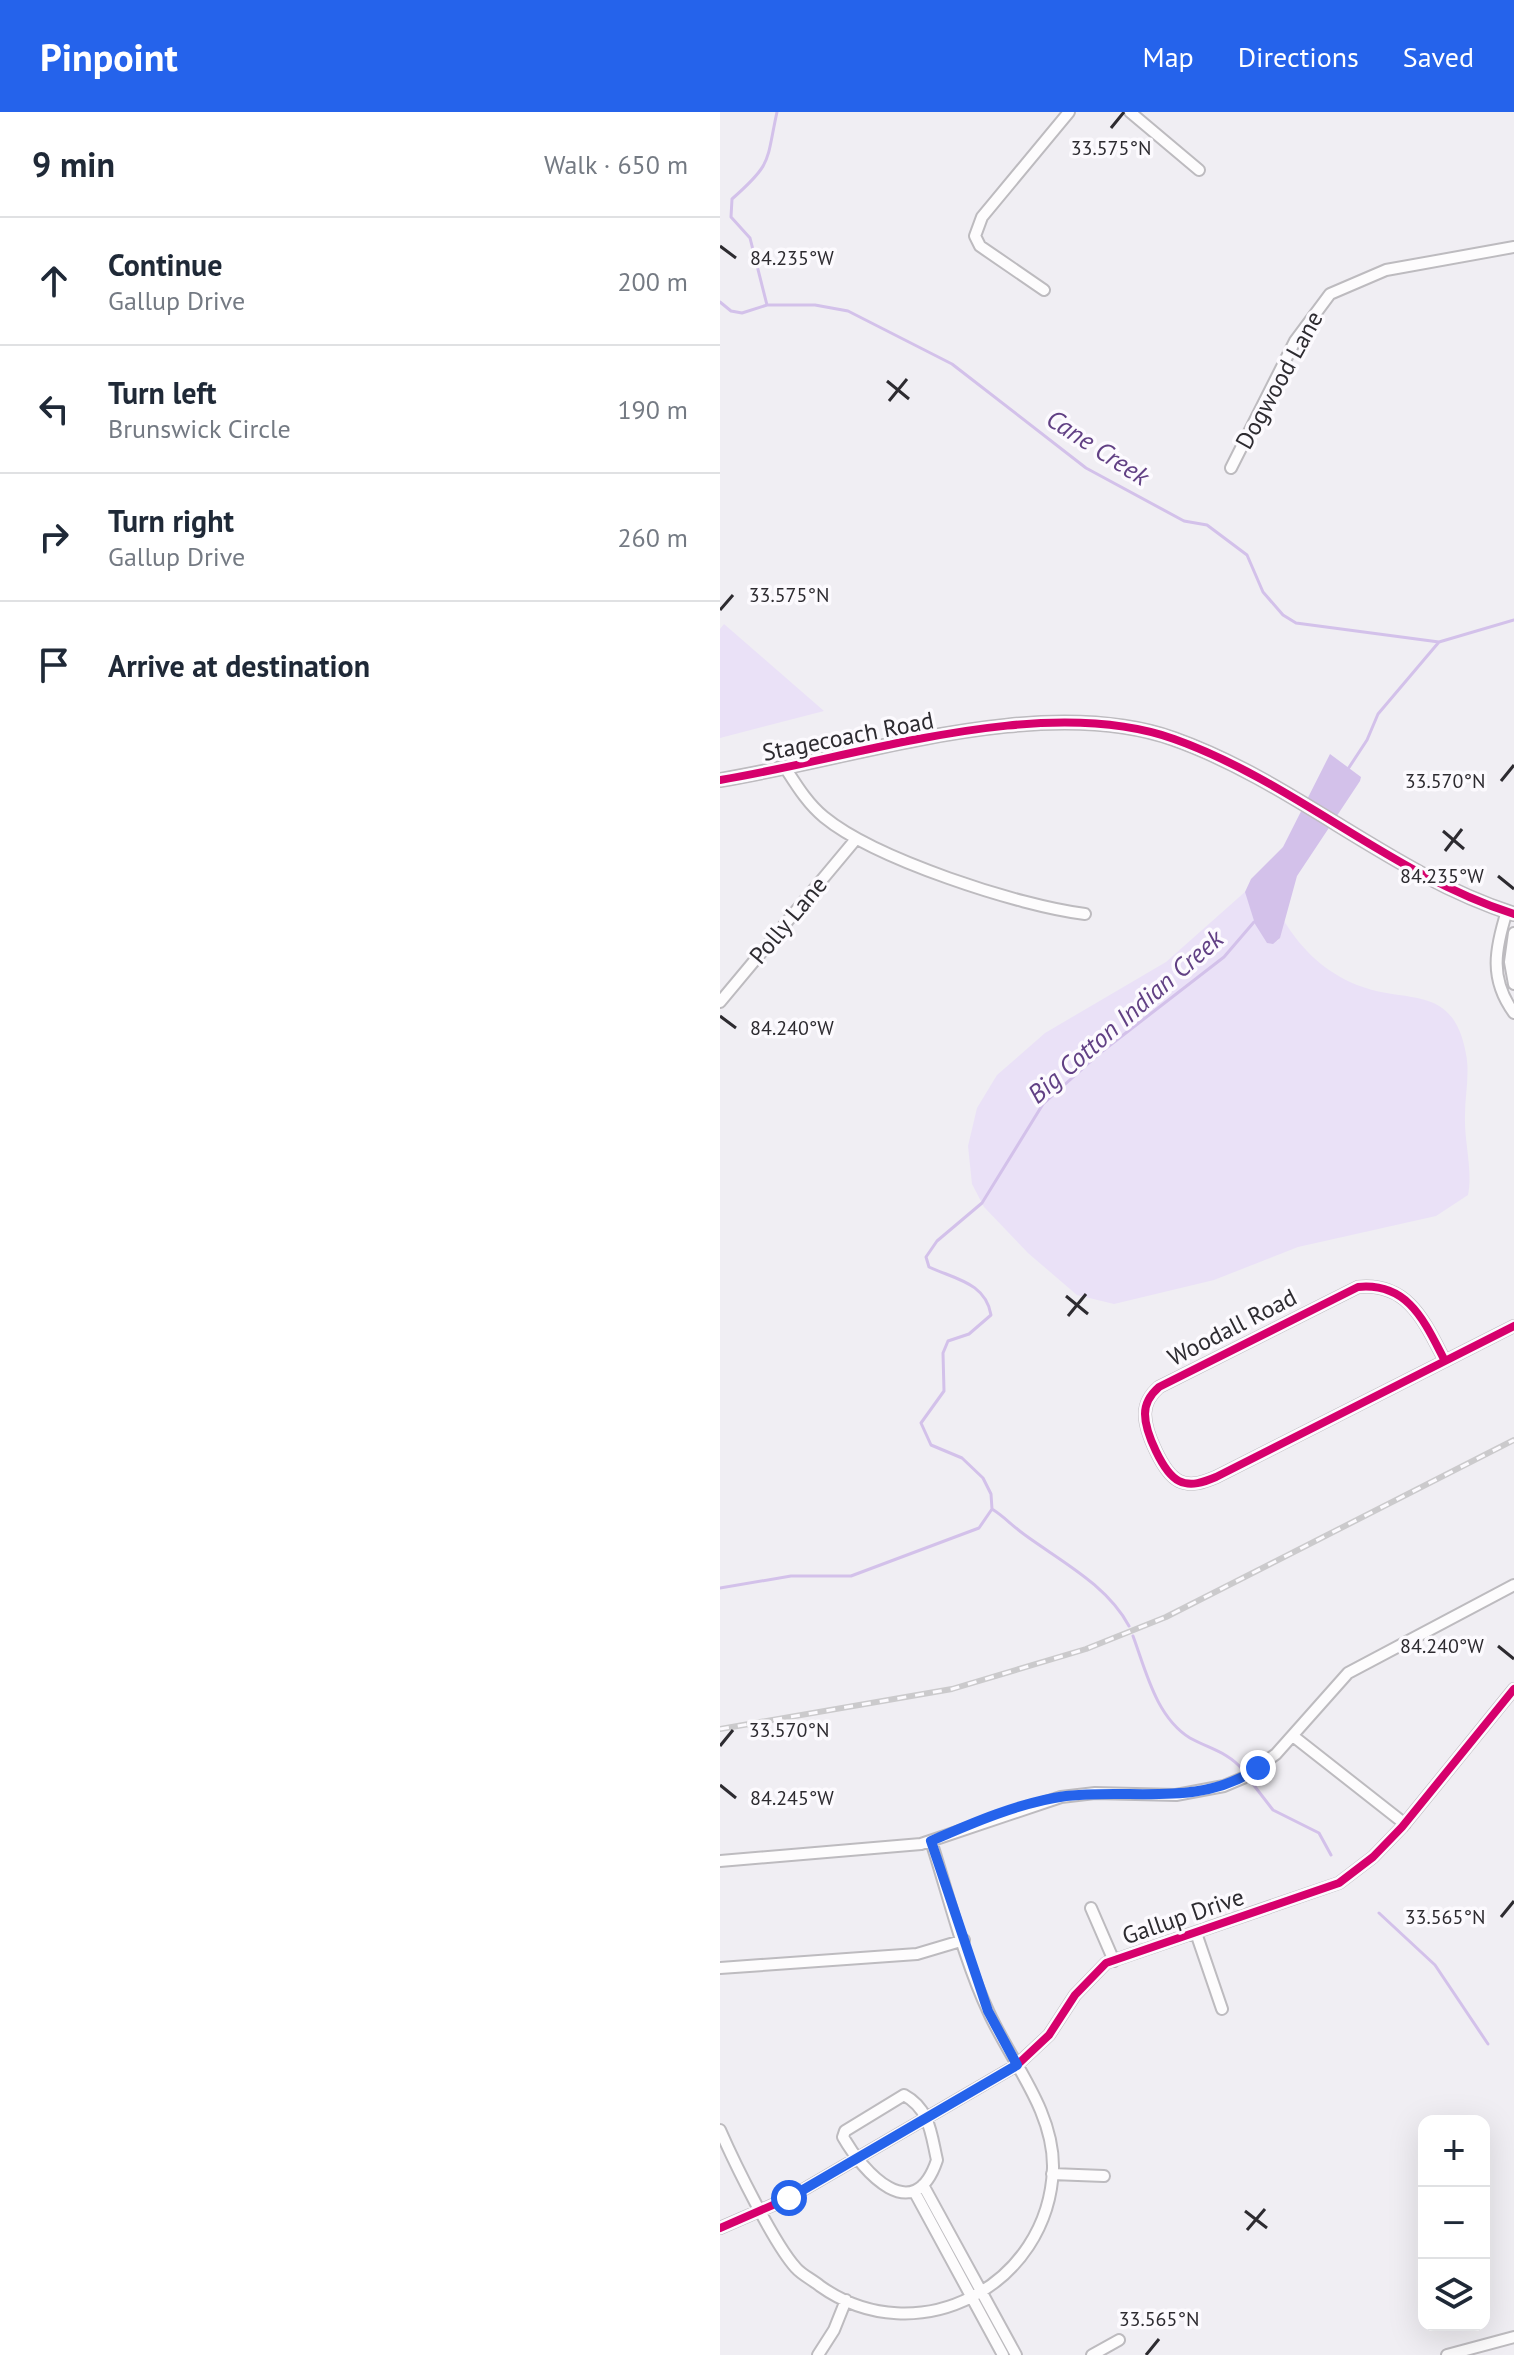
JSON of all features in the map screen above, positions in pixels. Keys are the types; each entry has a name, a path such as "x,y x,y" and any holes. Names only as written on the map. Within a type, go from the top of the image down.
{"street":[{"path":"1044,290 980,246 976,231 982,217 1069,112"},
{"path":"1130,112 1199,170"},
{"name":"Dogwood Lane","path":"1231,468 1295,341 1330,294 1386,270 1514,247"},
{"name":"Stagecoach Road","path":"720,780 1023,724 1084,723 1133,728 1174,739 1242,770 1439,884 1510,913"},
{"path":"786,769 824,818 856,839 1026,902 1085,914"},
{"name":"Polly Lane","path":"720,1002 856,839"},
{"path":"1510,913 1495,966 1502,993 1514,1013"},
{"path":"1514,933 1510,962 1514,984"},
{"name":"Woodall Road","path":"1445,1361 1413,1304 1390,1290 1358,1287 1159,1387 1148,1402 1145,1419 1169,1473 1180,1481 1199,1483 1445,1361 1514,1326"},
{"path":"720,1861 931,1841 966,1826 1061,1797 1095,1793 1176,1795 1224,1786 1258,1768 1293,1736 1348,1673 1514,1585"},
{"name":"Gallup Drive","path":"720,2228 762,2212 1017,2065 1049,2035 1085,1984 1106,1963 1339,1883 1373,1857 1405,1824 1514,1689"},
{"path":"1293,1736 1405,1824"},
{"path":"720,2130 762,2212 796,2268 846,2300 879,2312 913,2314 977,2295 1010,2269 1044,2222 1052,2174 1043,2115 988,2011 931,1841"},
{"path":"1091,1908 1114,1961"},
{"path":"1196,1933 1222,2009"},
{"path":"720,1968 917,1954 964,1940"},
{"path":"904,2095 915,2102 928,2118 937,2160 918,2188 889,2188 870,2176 856,2160 843,2137 845,2131 904,2095"},
{"path":"1052,2174 1104,2176"},
{"path":"918,2188 977,2295 1016,2355"},
{"path":"977,2295 1003,2355"},
{"path":"818,2355 846,2300"},
{"path":"1447,2355 1514,2337"},
{"path":"1092,2355 1119,2340"}],"shaded area":[{"path":"724,624 824,711 720,738 720,629"},
{"path":"1330,754 1361,777 1360,781 1297,876 1280,938 1273,944 1267,943 1255,924 1245,892 1251,879 1283,847"},
{"path":"1246,891 1255,924 1278,941 1284,921 1307,951 1335,974 1376,991 1425,1000 1451,1016 1460,1031 1467,1062 1465,1125 1470,1176 1468,1195 1436,1216 1298,1247 1214,1280 1114,1304 1077,1295 1028,1253 984,1207 972,1184 968,1146 977,1108 997,1075 1045,1033 1166,962"}],"waterway":[{"path":"767,305 750,238 731,217 732,199 755,177 766,161 777,112"},
{"name":"Cane Creek","path":"720,302 731,311 742,313 767,305 815,305 848,311 952,364 1086,468 1184,521 1207,525 1247,555 1263,592 1283,615 1296,623 1439,642"},
{"name":"Big Cotton Indian Creek","path":"1348,769 1367,740 1378,714 1439,642 1514,620"},
{"name":"Big Cotton Indian Creek","path":"720,1588 791,1576 851,1576 979,1528 992,1509 991,1494 983,1478 962,1458 931,1445 921,1423 944,1391 943,1353 948,1341 969,1334 991,1315 988,1304 976,1289 929,1267 926,1257 937,1241 982,1203 1043,1104 1100,1053 1224,957 1254,922"},
{"path":"992,1509 1096,1586 1120,1611 1129,1626"},
{"path":"1133,1636 1160,1706 1178,1729 1225,1755 1243,1770"},
{"path":"1249,1779 1273,1810 1319,1833 1331,1855"},
{"path":"1379,1913 1435,1965 1488,2044"}],"railway":[{"path":"720,1729 952,1689 1086,1649 1166,1617 1514,1440"}],"cycle path":[{"path":"720,780 948,734 1066,722 1122,726 1174,739 1218,757 1426,876 1514,914"},
{"path":"1445,1361 1438,1347 1422,1320 1403,1298 1376,1287 1358,1287 1159,1387 1147,1402 1146,1422 1156,1451 1173,1477 1184,1483 1202,1482 1216,1477 1514,1326"},
{"path":"720,2228 789,2198 1017,2065 1049,2035 1075,1995 1106,1963 1339,1883 1373,1857 1402,1827 1514,1689"}],"route":[{"path":"789,2198 1017,2065 988,2011 931,1841 966,1826 1061,1797 1095,1793 1176,1795 1208,1791 1243,1778 1258,1768"}]}
